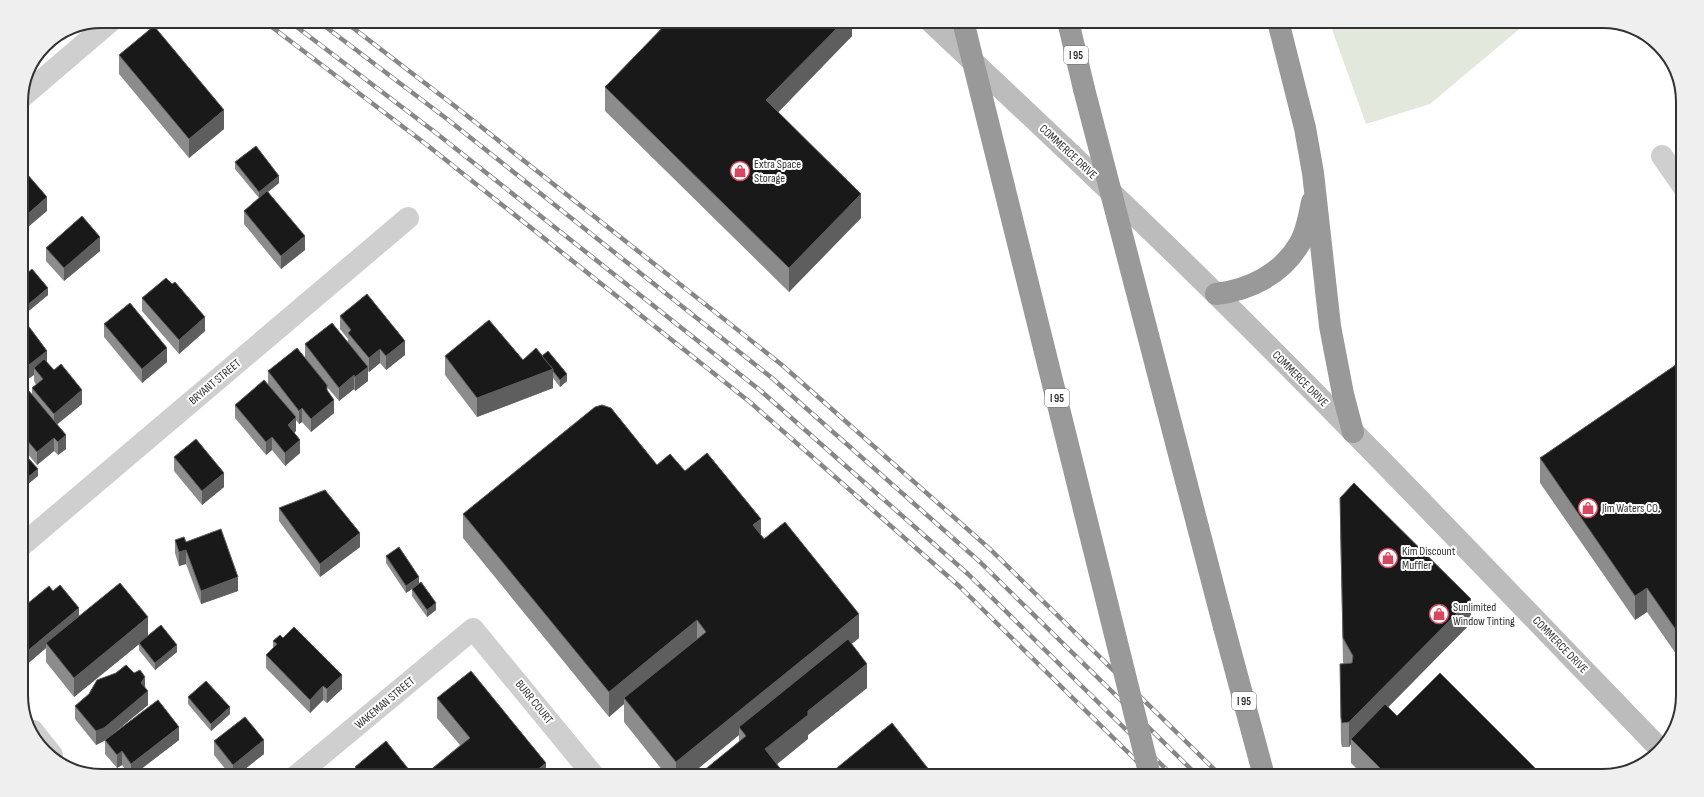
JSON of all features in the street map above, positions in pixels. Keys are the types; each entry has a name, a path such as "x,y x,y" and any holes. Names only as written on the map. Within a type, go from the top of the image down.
{"highway":[{"name":"I 95","path":"965,28 1148,769"},
{"name":"I 95","path":"1070,28 1084,89 1262,769"},
{"path":"1280,28 1300,105 1313,173 1331,333 1341,388 1353,432"},
{"path":"1216,294 1235,292 1255,284 1273,273 1288,258 1300,243 1308,223 1313,200 1313,173"}],"main road":[{"name":"COMMERCE DRIVE","path":"937,28 1216,294 1353,432 1657,745"}],"street":[{"path":"29,92 104,28"},
{"path":"1662,156 1676,176"},
{"name":"BRYANT STREET","path":"28,540 408,218"},
{"name":"WAKEMAN STREET","path":"304,769 473,629"},
{"name":"BURR COURT","path":"473,629 588,769"}],"shaded area":[{"path":"1332,28 1521,28 1430,104 1366,124"}],"building":[{"path":"152,28 156,28 224,110 189,139 119,55"},
{"name":"Extra Space Storage","path":"662,28 837,28 766,100 861,194 789,268 605,87"},
{"path":"256,146 279,176 259,192 235,162"},
{"path":"28,175 47,197 28,214"},
{"path":"267,191 305,236 281,256 244,211"},
{"path":"82,216 100,237 64,268 46,248"},
{"path":"32,269 48,288 28,305 28,272"},
{"path":"166,278 172,284 175,282 205,317 179,340 142,298"},
{"path":"367,294 405,341 386,356 380,349 369,358 348,333 351,330 340,316"},
{"path":"130,303 167,348 142,369 104,324"},
{"path":"489,320 523,360 536,348 553,369 477,398 445,356"},
{"path":"332,323 368,367 355,377 354,375 339,388 305,344"},
{"path":"28,325 47,351 28,366"},
{"path":"297,348 327,385 327,390 334,400 311,419 302,408 299,411 268,371"},
{"path":"548,351 567,374 560,380 542,356"},
{"path":"44,359 54,370 61,364 82,390 54,414 32,388 43,379 34,368"},
{"path":"1676,365 1676,630 1647,588 1635,596 1540,458"},
{"path":"264,380 296,417 288,425 300,440 285,453 272,437 266,442 235,405"},
{"path":"29,391 66,435 58,442 54,438 37,452 28,441"},
{"path":"602,405 611,408 657,465 670,454 685,471 707,453 761,519 753,525 764,539 785,522 859,614 676,762 624,698 706,632 697,620 609,692 463,514 595,407"},
{"path":"196,439 224,473 202,491 174,457"},
{"path":"28,458 38,469 28,477"},
{"path":"1354,483 1471,599 1349,722 1342,723 1340,664 1352,663 1353,656 1343,638 1340,498"},
{"path":"325,490 360,533 320,564 279,508"},
{"path":"221,529 238,577 201,591 186,550 179,552 175,540 184,537 186,542"},
{"path":"399,547 419,577 406,586 386,556"},
{"path":"421,582 436,603 427,610 412,589"},
{"path":"120,583 148,617 74,678 46,643"},
{"path":"60,585 79,608 28,650 28,603 49,586 53,591"},
{"path":"161,625 177,645 155,663 139,643"},
{"path":"294,627 342,675 327,689 323,686 310,700 266,655 277,644 273,641 280,635 283,638"},
{"path":"848,639 867,664 808,711 808,715 765,749 781,769 706,769 746,736 739,727"},
{"path":"126,665 134,673 140,670 145,677 141,683 148,691 104,728 96,731 75,706 89,694 97,680 116,673"},
{"path":"471,671 546,763 539,769 432,769 470,738 437,698"},
{"path":"1440,673 1536,769 1381,769 1351,739 1385,704 1397,716"},
{"path":"206,681 230,707 211,724 188,697"},
{"path":"158,700 179,727 131,764 122,751 117,755 105,740"},
{"path":"245,717 264,740 233,765 214,741"},
{"path":"892,723 928,769 836,769"},
{"path":"386,741 408,769 357,769 355,767"}],"railway":[{"path":"273,28 427,145 751,403 958,585 1145,769"},
{"path":"298,28 436,133 761,391 968,574 1166,769"},
{"path":"327,28 447,119 772,378 980,562 1191,769"},
{"path":"353,28 456,107 782,365 991,550 1214,769"}],"place":[{"name":"Extra Space Storage","path":"740,171"},
{"name":"Jim Waters CO.","path":"1588,508"},
{"name":"Kim Discount Muffler","path":"1388,558"},
{"name":"Sunlimited Window Tinting","path":"1439,614"}]}
